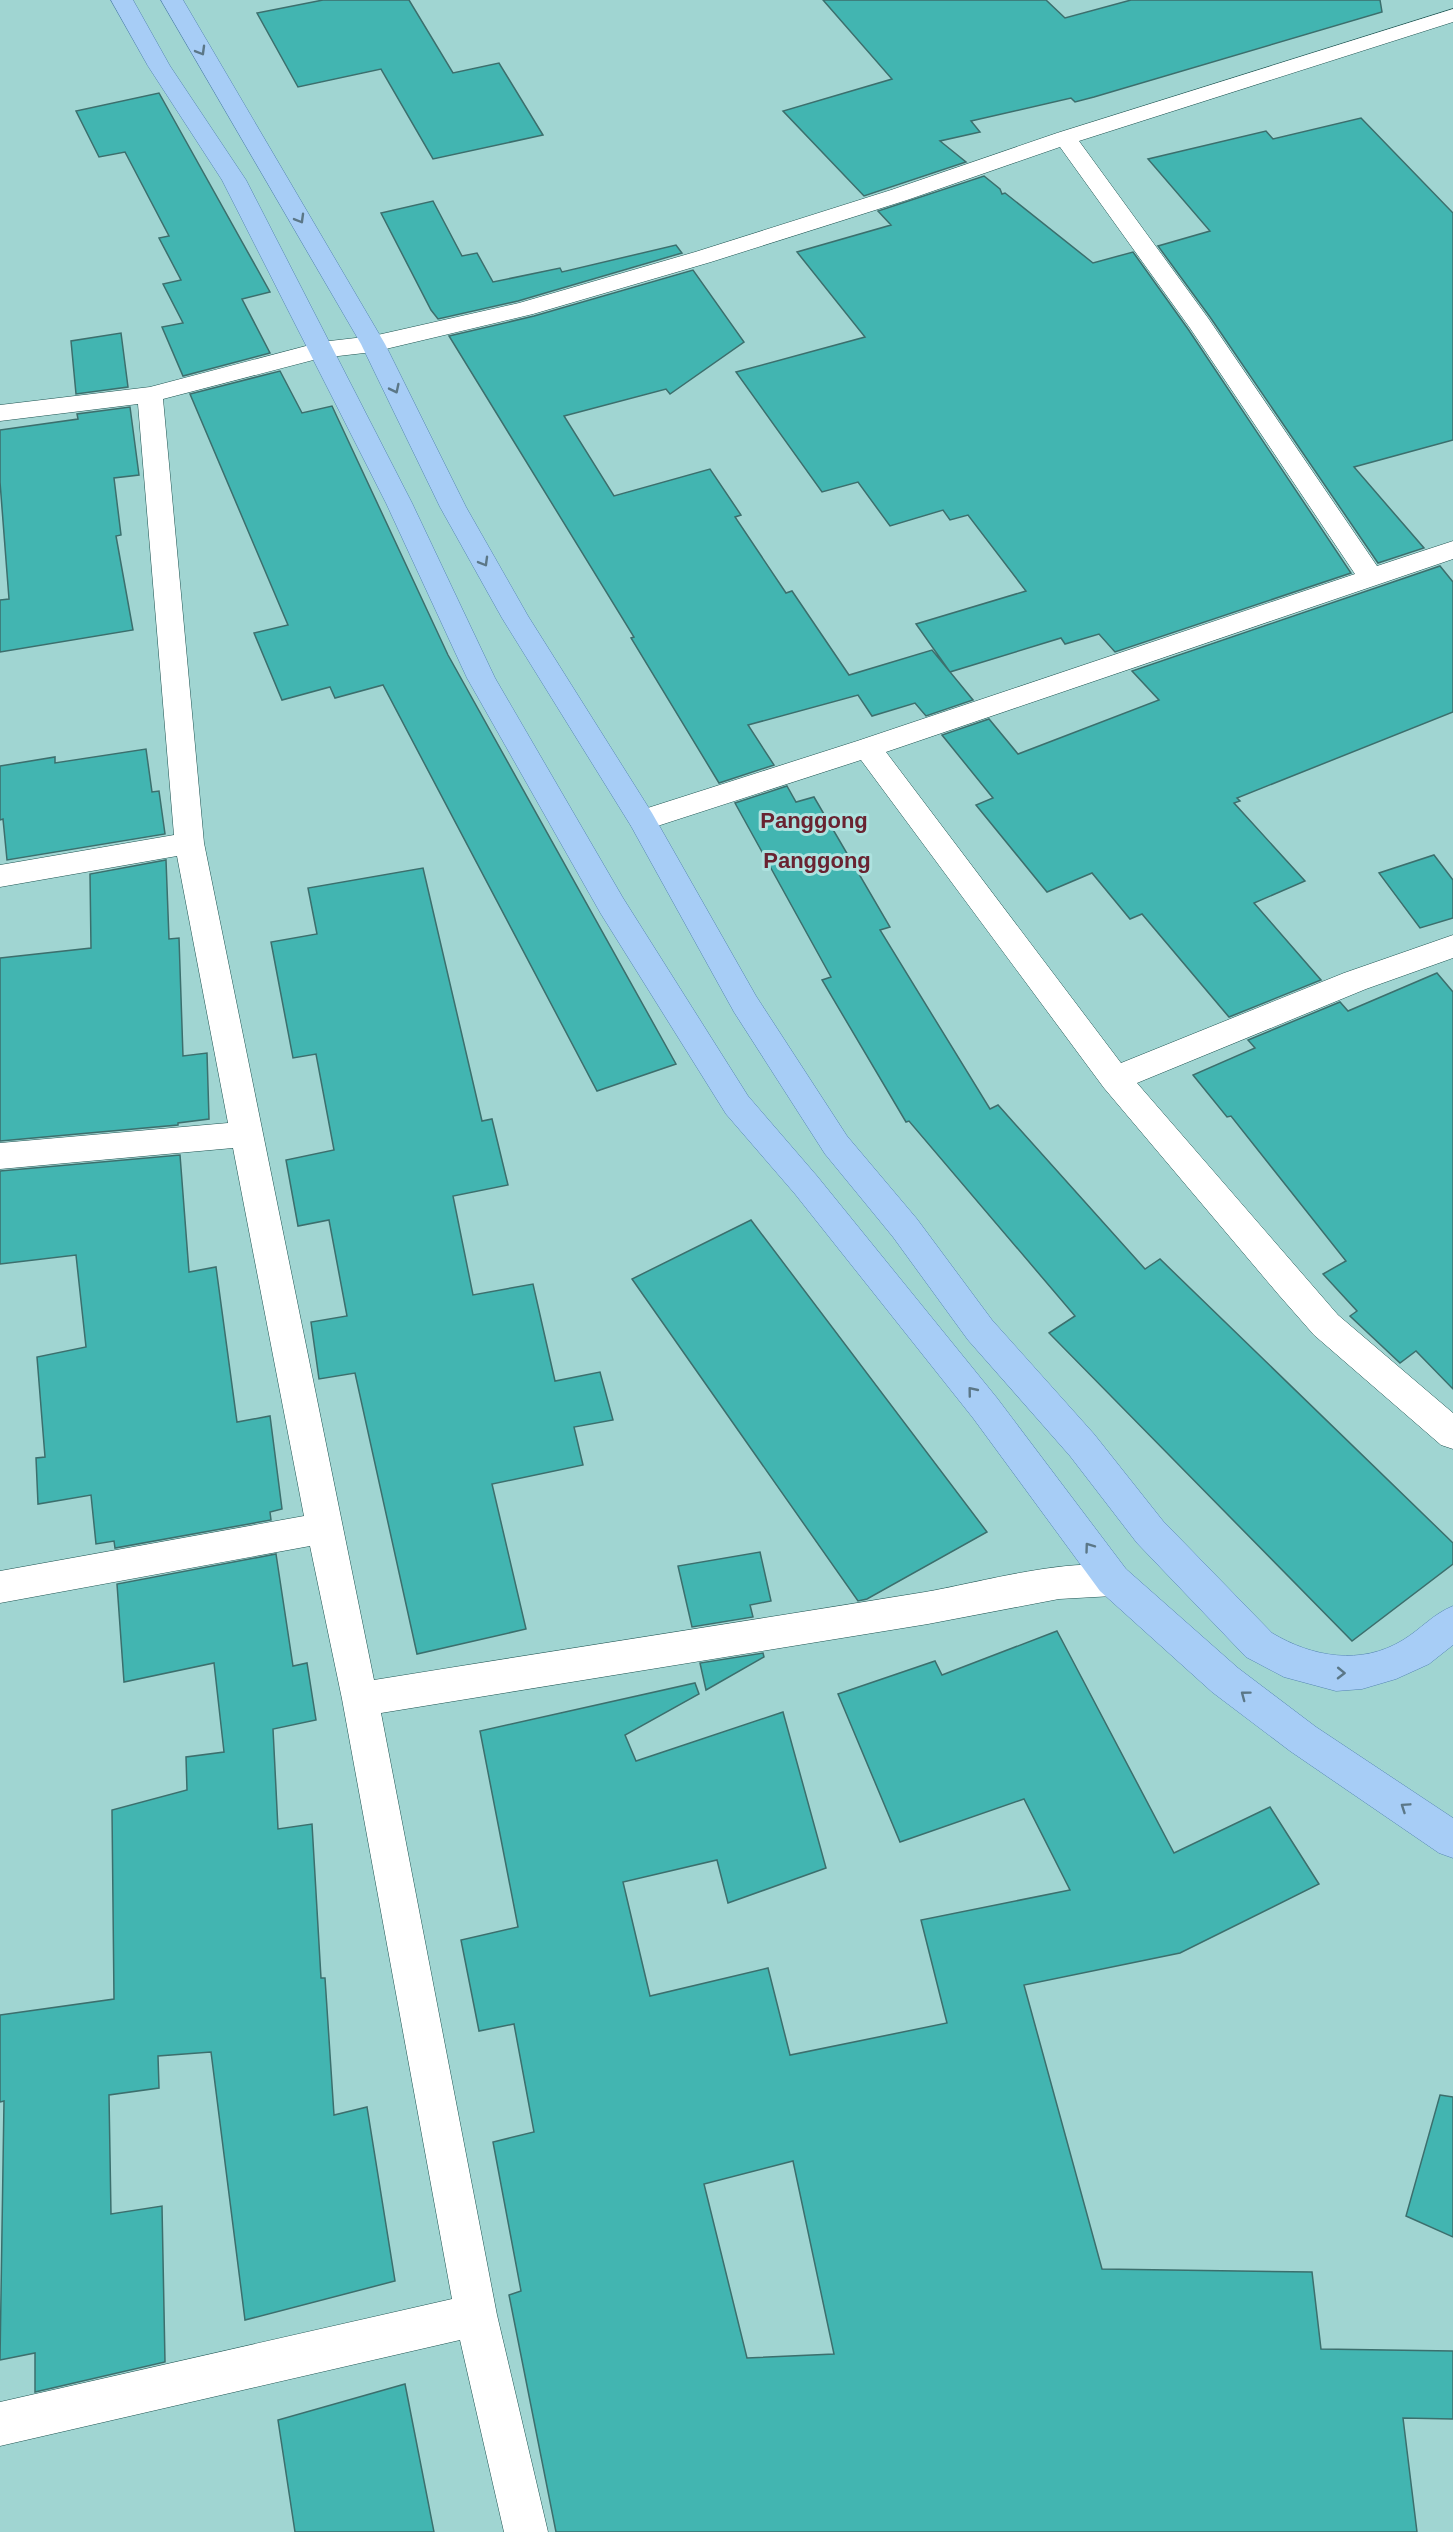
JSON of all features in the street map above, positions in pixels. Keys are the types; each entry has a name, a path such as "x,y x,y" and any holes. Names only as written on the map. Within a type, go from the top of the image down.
{"main road":[{"path":"122,0 159,66 234,180 399,503 481,678 612,906 737,1105 806,1185 985,1408 1113,1580 1138,1605 1225,1680 1304,1739 1453,1840"},
{"path":"172,0 373,344 453,507 516,618 642,820 745,1004 836,1145 905,1228 980,1330 1082,1445 1150,1532 1238,1626 1259,1645 1284,1660 1336,1674 1383,1667 1416,1652 1453,1623"}],"street":[{"path":"0,413 150,395 321,350 373,344 524,309 703,257 899,195 1065,138 1453,15"},
{"path":"1065,138 1199,322 1372,579"},
{"path":"150,395 189,843 360,1700 476,2315 526,2532"},
{"path":"642,820 867,748 1453,550"},
{"path":"867,748 1115,1079 1326,1325 1453,1434"},
{"path":"0,876 189,843"},
{"path":"1115,1079 1355,981 1453,946"},
{"path":"0,1156 247,1134"},
{"path":"0,1587 324,1528"},
{"path":"360,1700 916,1610 1059,1583 1113,1580"},
{"path":"0,2424 476,2315"}],"building":[{"path":"323,0 409,0 453,73 499,63 543,135 433,159 381,69 298,87 257,13"},
{"path":"823,0 1046,0 1065,18 1131,0 1380,0 1382,12 1094,97 1075,102 1071,98 971,121 980,132 940,141 966,162 864,196 783,111 892,79"},
{"path":"159,93 270,292 242,299 270,353 183,376 162,327 183,323 163,284 181,280 159,238 169,236 125,152 99,157 76,111"},
{"path":"1361,118 1453,213 1453,440 1354,467 1424,548 1378,563 1210,317 1158,246 1210,231 1148,159 1266,131 1273,139"},
{"path":"984,176 1000,189 1002,194 1005,193 1093,263 1133,252 1188,329 1351,573 1115,652 1099,634 1065,644 1061,638 950,672 916,624 1026,591 968,515 950,520 943,510 890,526 858,482 822,492 736,372 865,337 797,252 891,225 878,211"},
{"path":"433,201 462,256 477,253 493,282 560,268 562,272 676,245 682,253 518,301 438,319 431,310 381,213"},
{"path":"693,270 744,342 670,394 666,389 564,416 614,496 710,469 741,515 735,517 786,593 792,591 849,675 932,650 973,700 926,716 915,703 872,716 858,695 748,725 774,765 719,783 631,638 634,637 449,336 534,316"},
{"path":"121,333 128,387 76,394 71,341"},
{"path":"280,371 302,413 332,406 448,655 676,1064 597,1091 383,685 335,698 330,687 282,700 254,633 288,625 190,394"},
{"path":"130,407 139,475 114,478 121,535 116,536 133,630 0,652 0,600 9,599 0,482 0,430 78,419 77,414"},
{"path":"1440,566 1453,582 1453,712 1237,798 1240,801 1234,803 1305,881 1254,903 1321,980 1229,1017 1142,914 1130,919 1092,873 1047,892 976,805 993,798 942,735 989,719 1018,754 1159,700 1132,671"},
{"path":"146,749 152,792 159,791 165,834 7,860 3,819 0,820 0,766 55,757 55,763"},
{"path":"787,786 796,802 814,797 890,927 880,930 990,1109 998,1105 1145,1269 1160,1259 1453,1543 1453,1564 1352,1641 1049,1333 1075,1316 909,1121 906,1122 822,980 831,977 735,803"},
{"path":"1434,855 1453,880 1453,918 1420,928 1379,873"},
{"path":"166,860 169,939 179,938 183,1056 207,1053 209,1119 178,1123 178,1125 0,1141 0,958 91,948 90,874"},
{"path":"423,868 482,1121 492,1119 508,1185 453,1196 473,1295 533,1284 555,1381 600,1372 613,1420 574,1427 583,1465 492,1484 526,1629 417,1654 355,1373 319,1379 311,1322 347,1316 329,1220 298,1226 286,1160 334,1150 316,1054 293,1058 271,942 317,934 308,888"},
{"path":"1437,973 1453,992 1453,1389 1416,1351 1400,1363 1350,1316 1357,1311 1323,1274 1346,1261 1231,1116 1227,1117 1193,1075 1255,1048 1248,1040 1340,1002 1348,1011"},
{"path":"180,1155 189,1272 216,1267 237,1422 270,1416 282,1509 270,1512 271,1520 115,1548 114,1541 96,1544 91,1495 38,1504 36,1458 45,1457 37,1357 86,1347 76,1255 0,1264 0,1171"},
{"path":"751,1220 987,1532 867,1599 858,1601 632,1279"},
{"path":"760,1552 771,1601 750,1605 753,1617 692,1627 678,1566"},
{"path":"276,1554 293,1666 307,1663 316,1720 273,1729 278,1829 312,1824 321,1978 325,1978 334,2115 367,2107 395,2281 245,2320 211,2052 158,2056 159,2088 109,2095 111,2214 162,2206 165,2362 35,2392 35,2353 0,2360 4,2101 0,2102 0,2015 114,1999 112,1810 187,1790 186,1757 224,1752 214,1663 124,1682 117,1584"},
{"path":"1057,1631 1174,1853 1270,1807 1319,1884 1180,1953 1024,1985 1102,2269 1312,2272 1321,2349 1453,2351 1453,2419 1403,2418 1417,2532 556,2532 509,2295 521,2291 493,2142 534,2132 514,2024 479,2031 461,1940 518,1927 480,1731 695,1683 699,1694 625,1735 636,1761 783,1712 826,1868 728,1903 717,1860 623,1882 650,1996 768,1968 790,2055 947,2023 921,1920 1070,1890 1024,1799 900,1842 838,1694 935,1661 942,1675","holes":["793,2161 834,2354 747,2358 704,2184"]},
{"path":"763,1653 764,1657 706,1690 700,1663"},
{"path":"1440,2095 1453,2097 1453,2237 1406,2216"},
{"path":"405,2384 434,2532 295,2532 278,2420"}],"district":[{"name":"Panggong","path":"814,820"},
{"name":"Panggong","path":"817,860"}]}
